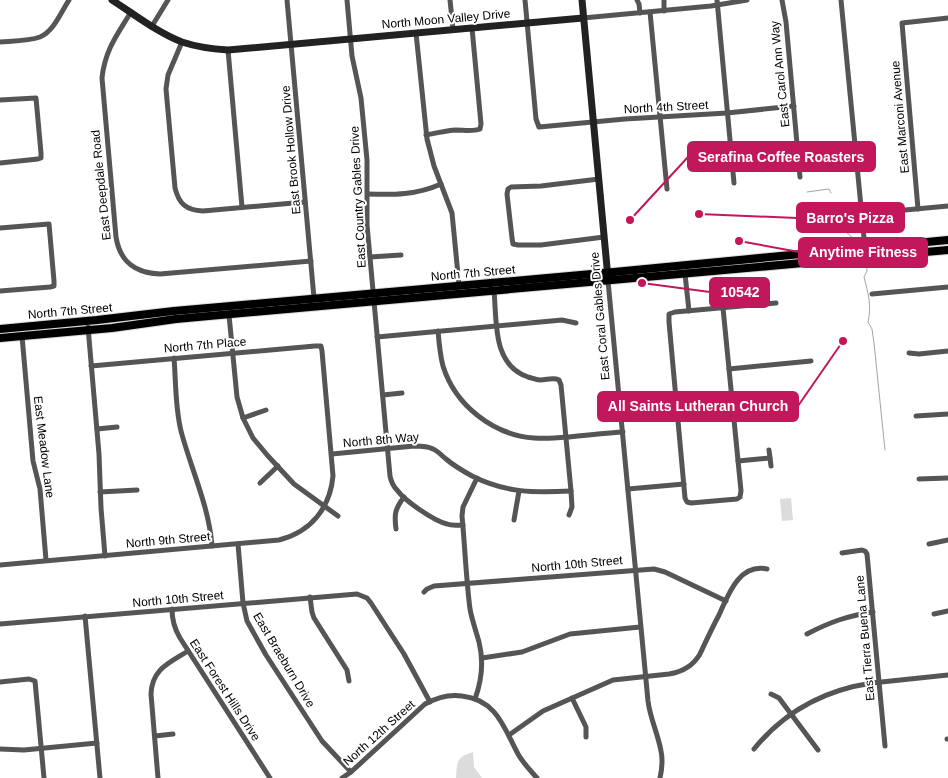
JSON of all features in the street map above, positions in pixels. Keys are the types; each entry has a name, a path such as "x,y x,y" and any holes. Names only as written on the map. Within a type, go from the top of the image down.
{"main road":[{"name":"North 7th Street","path":"0,329 174,310 314,298 494,291 608,276 948,240"},
{"path":"849,249 860,258 876,247"},
{"name":"North 7th Street","path":"0,338 230,315 459,285 608,276 685,274 948,250"}],"street":[{"path":"0,42 37,38 45,34 52,27 69,0"},
{"name":"North Moon Valley Drive","path":"112,0 152,26 182,42 206,48 228,50 640,13 747,0"},
{"path":"152,26 168,0"},
{"name":"East Brook Hollow Drive","path":"287,0 314,298"},
{"name":"East Country Gables Drive","path":"347,0 352,56 362,105 367,160 367,215 370,258 391,481 396,490 404,497"},
{"path":"450,0 453,29"},
{"path":"525,0 527,23"},
{"name":"East Coral Gables Drive","path":"582,0 645,676 649,710 661,751 660,778"},
{"path":"637,0 640,13"},
{"path":"664,0 664,10"},
{"name":"East Carol Ann Way","path":"782,0 786,22 800,177"},
{"path":"841,0 865,248"},
{"path":"717,3 734,183"},
{"name":"East Deepdale Road","path":"131,12 105,57 102,78 116,237 118,247 127,262 133,267 149,274 160,274 311,261"},
{"path":"650,12 667,189"},
{"name":"East Marconi Avenue","path":"918,209 902,23 948,18"},
{"name":"North 4th Street","path":"527,23 536,119 539,126 727,113 794,106"},
{"path":"426,135 446,131 476,131 480,129 472,28"},
{"path":"416,33 426,135 431,157 452,213 459,285"},
{"path":"182,42 168,75 166,89 175,188 181,202 194,210 306,202"},
{"path":"228,50 242,207"},
{"path":"0,100 36,98 41,158 0,163"},
{"path":"599,179 541,186 511,187 508,189 507,194 513,244 518,246 541,245 604,237"},
{"path":"368,194 407,194 424,191 441,184"},
{"path":"862,214 948,206"},
{"path":"0,228 49,224 54,281 54,286 0,291"},
{"path":"370,258 401,255"},
{"path":"685,274 689,311"},
{"path":"872,294 948,287"},
{"path":"494,291 501,350 507,362 520,374 540,380 555,378 560,380 571,491 572,507 569,515"},
{"path":"723,308 741,491 740,497 736,499 691,503 687,502 684,484 669,314 676,312 776,303"},
{"path":"230,315 237,397 253,438 294,484 338,516"},
{"path":"377,337 562,320 576,323"},
{"path":"87,321 99,454 105,556"},
{"path":"438,331 441,357 449,380 462,400 492,426 516,436 541,439 623,432"},
{"name":"East Meadow Lane","path":"22,336 34,461 40,489 46,560"},
{"name":"North 7th Place","path":"91,366 321,346 332,454"},
{"path":"909,353 919,354 948,351"},
{"path":"174,358 179,422 186,450 207,512 212,546"},
{"path":"729,369 811,362"},
{"path":"383,395 402,393"},
{"path":"244,418 266,410"},
{"path":"916,416 948,414"},
{"path":"97,429 117,427"},
{"name":"North 8th Way","path":"332,454 427,446 477,478 502,487 518,491 571,491"},
{"path":"769,450 771,466"},
{"path":"324,506 333,484 332,454"},
{"path":"738,461 770,458"},
{"path":"260,483 278,466"},
{"path":"475,699 481,680 482,658 470,611 462,511 477,478"},
{"path":"919,479 948,478"},
{"path":"628,489 684,484"},
{"path":"100,492 137,490"},
{"path":"514,520 518,491"},
{"path":"396,529 396,510 404,497 427,514 445,524 463,525"},
{"name":"North 9th Street","path":"0,565 279,540 303,530 313,521 324,506"},
{"path":"929,544 948,540"},
{"name":"East Braeburn Drive","path":"238,544 243,603 247,621 322,741 350,772"},
{"name":"East Tierra Buena Lane","path":"842,553 862,550 867,554 885,746"},
{"path":"510,735 543,711 613,680 675,673 688,667 700,654 735,583 748,572 759,568 767,569"},
{"name":"North 10th Street","path":"424,592 434,586 658,569 726,601"},
{"name":"North 10th Street","path":"0,624 357,594 367,598 371,603 404,654 430,702"},
{"path":"310,597 314,618 347,670 349,680"},
{"name":"East Forest Hills Drive","path":"172,609 175,630 270,778"},
{"path":"934,614 948,611"},
{"path":"807,634 830,622 873,612"},
{"path":"85,616 100,778"},
{"path":"482,658 522,652 570,634 640,626"},
{"path":"158,778 151,694 152,681 155,675 164,667 188,651"},
{"path":"754,749 776,725 805,704 834,692 860,684 948,675"},
{"path":"0,682 35,681 44,778"},
{"path":"771,694 779,698 818,750"},
{"name":"North 12th Street","path":"342,778 430,702 455,695 475,699 489,706 495,712 510,735 518,754 537,778"},
{"path":"572,698 586,727 586,738"},
{"path":"154,736 173,734"},
{"path":"0,749 24,750 97,743"}],"shaded area":[{"path":"791,498 793,520 782,521 780,499"},
{"path":"473,752 474,767 482,778 456,778 458,761 463,756"}],"waterway":[{"path":"807,192 829,189 831,193"},
{"path":"845,231 856,243"},
{"path":"866,262 867,271 864,277 870,305 868,322 872,329 874,343 885,450"}],"place":[{"name":"Barro's Pizza","path":"699,214"},
{"name":"Serafina Coffee Roasters","path":"630,220"},
{"name":"Anytime Fitness","path":"739,241"},
{"name":"10542","path":"642,283"},
{"name":"All Saints Lutheran Church","path":"843,341"}]}
